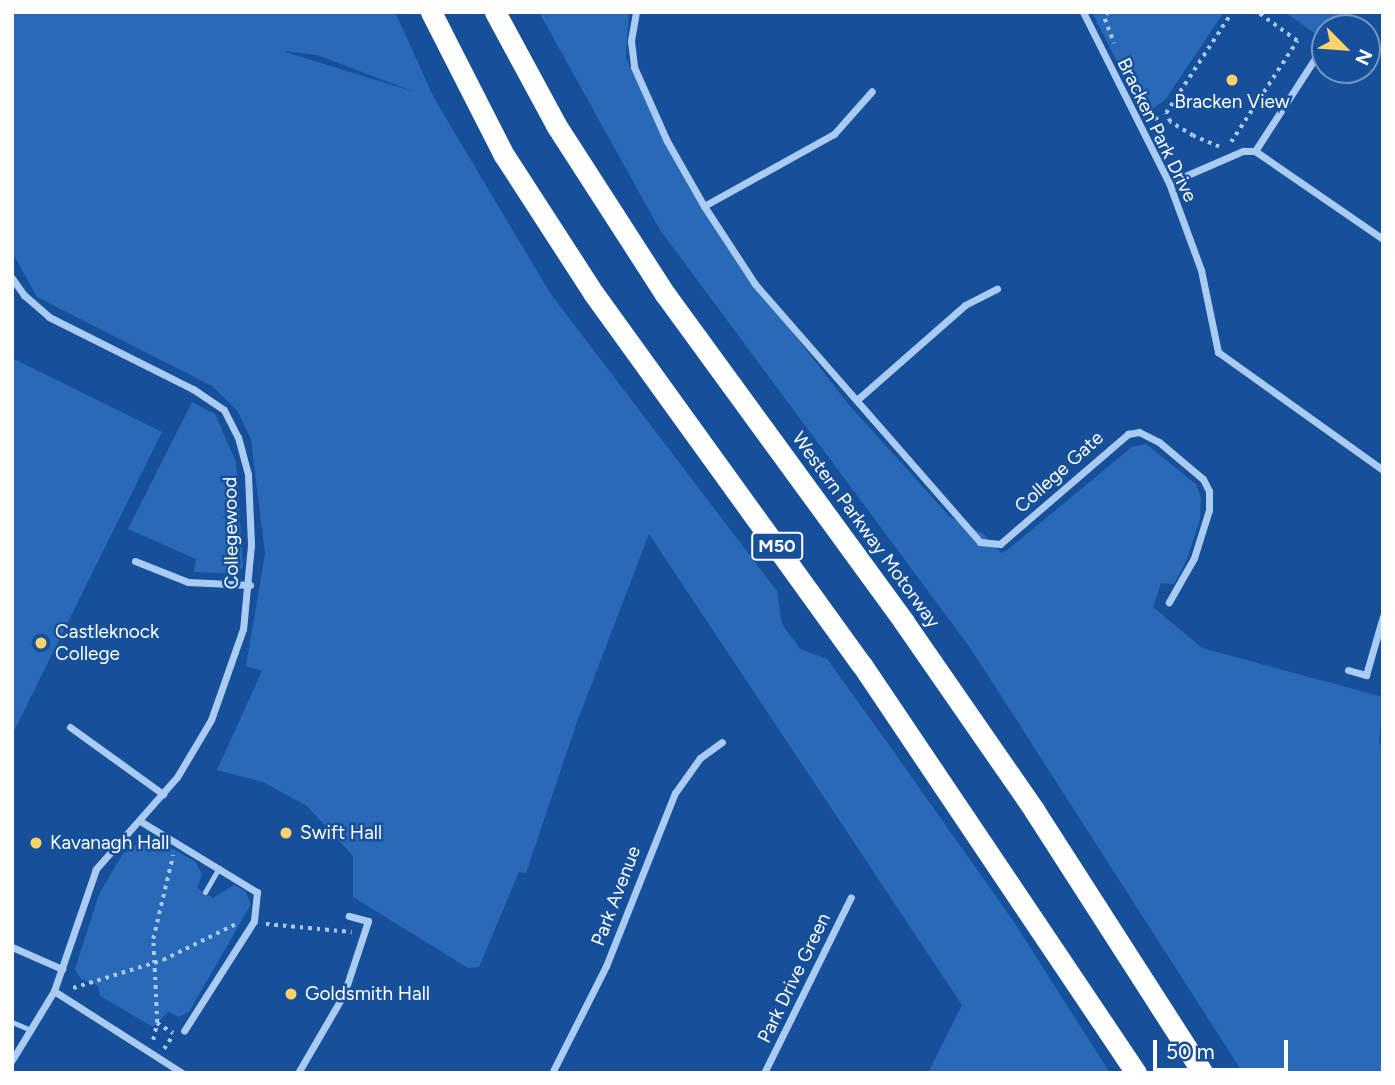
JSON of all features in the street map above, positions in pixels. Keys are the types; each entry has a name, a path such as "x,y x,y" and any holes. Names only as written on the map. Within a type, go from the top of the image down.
{"highway":[{"name":"M50","path":"431,12 504,155 594,294 862,665 1136,1073"},
{"name":"Western Parkway Motorway","path":"495,12 556,125 666,294 920,644 1203,1073"}],"street":[{"name":"College Gate","path":"636,12 631,41 634,67 667,141 704,206 755,284 858,399 949,510 980,542 991,546 1012,535 1121,437 1139,432 1159,442 1203,479 1210,498 1194,558 1169,602"},
{"name":"Bracken Park Drive","path":"1083,12 1169,183 1200,270 1218,352 1383,470"},
{"path":"1169,183 1255,151 1311,64"},
{"path":"704,206 834,134 872,91"},
{"path":"1255,151 1383,239"},
{"name":"Collegewood","path":"12,278 23,295 49,317 193,389 224,410 238,437 248,475 250,585 231,674 197,748 163,794 96,869 54,991 12,1060"},
{"path":"858,399 965,305 997,289"},
{"path":"135,561 188,582 250,585"},
{"path":"1348,670 1366,675 1383,616"},
{"path":"70,727 163,794"},
{"name":"Park Avenue","path":"552,1073 590,1004 675,793 700,758 722,742"},
{"path":"140,821 257,892 254,921 184,1031"},
{"name":"Park Drive Green","path":"764,1073 852,898"},
{"path":"298,1073 344,994 368,921 349,916"},
{"path":"12,947 62,969"},
{"path":"54,991 148,1048 182,1073"}],"lane":[{"path":"205,892 219,867"},
{"path":"12,1022 30,1030"}],"path":[{"path":"1108,12 1105,19 1118,51"},
{"path":"1232,12 1166,113 1171,122 1193,136 1219,147 1231,142 1297,41 1257,12"},
{"path":"1131,77 1160,124 1180,177"},
{"path":"148,1048 157,1023 153,939 178,843"},
{"path":"54,991 153,961 230,926 254,921 363,934"},
{"path":"157,1023 174,1034"},
{"path":"159,1057 174,1034 184,1031"}],"shaded area":[{"path":"12,12 395,12 434,98 550,293 777,591 782,624 800,649 827,659 884,738 1014,922 1110,1073 928,1073 962,1005 649,534 577,722 526,873 519,872 479,967 468,968 353,897 353,856 307,806 263,782 217,770 262,671 246,666 265,554 251,439 237,410 212,386 37,297 12,252","holes":["285,51 317,55 415,92"]},
{"path":"539,12 629,12 626,58 667,141 755,284 849,405 950,517 984,534 1001,553 1132,447 1146,444 1196,484 1201,498 1200,519 1187,559 1174,584 1161,583 1153,607 1202,648 1383,697 1379,744 1383,746 1383,1073 1243,1073 971,649 660,230"},
{"path":"1092,12 1224,12 1165,100 1144,115"},
{"path":"1285,12 1353,12 1311,14 1311,31"},
{"name":"Castleknock College","path":"12,358 162,432 12,735"},
{"path":"192,402 215,414 236,462 243,567 234,574 194,572 196,559 128,529"},
{"path":"155,839 196,862 202,875 197,888 213,898 234,885 245,891 251,904 189,1012 179,1017 168,1012 153,1027 100,996 98,986 81,979 75,969 99,894 122,855 142,840"}],"place":[{"name":"Bracken View","path":"1232,80"},
{"name":"Castleknock College","path":"41,643"},
{"name":"Swift Hall","path":"286,833"},
{"name":"Kavanagh Hall","path":"36,843"},
{"name":"Goldsmith Hall","path":"291,994"}]}
